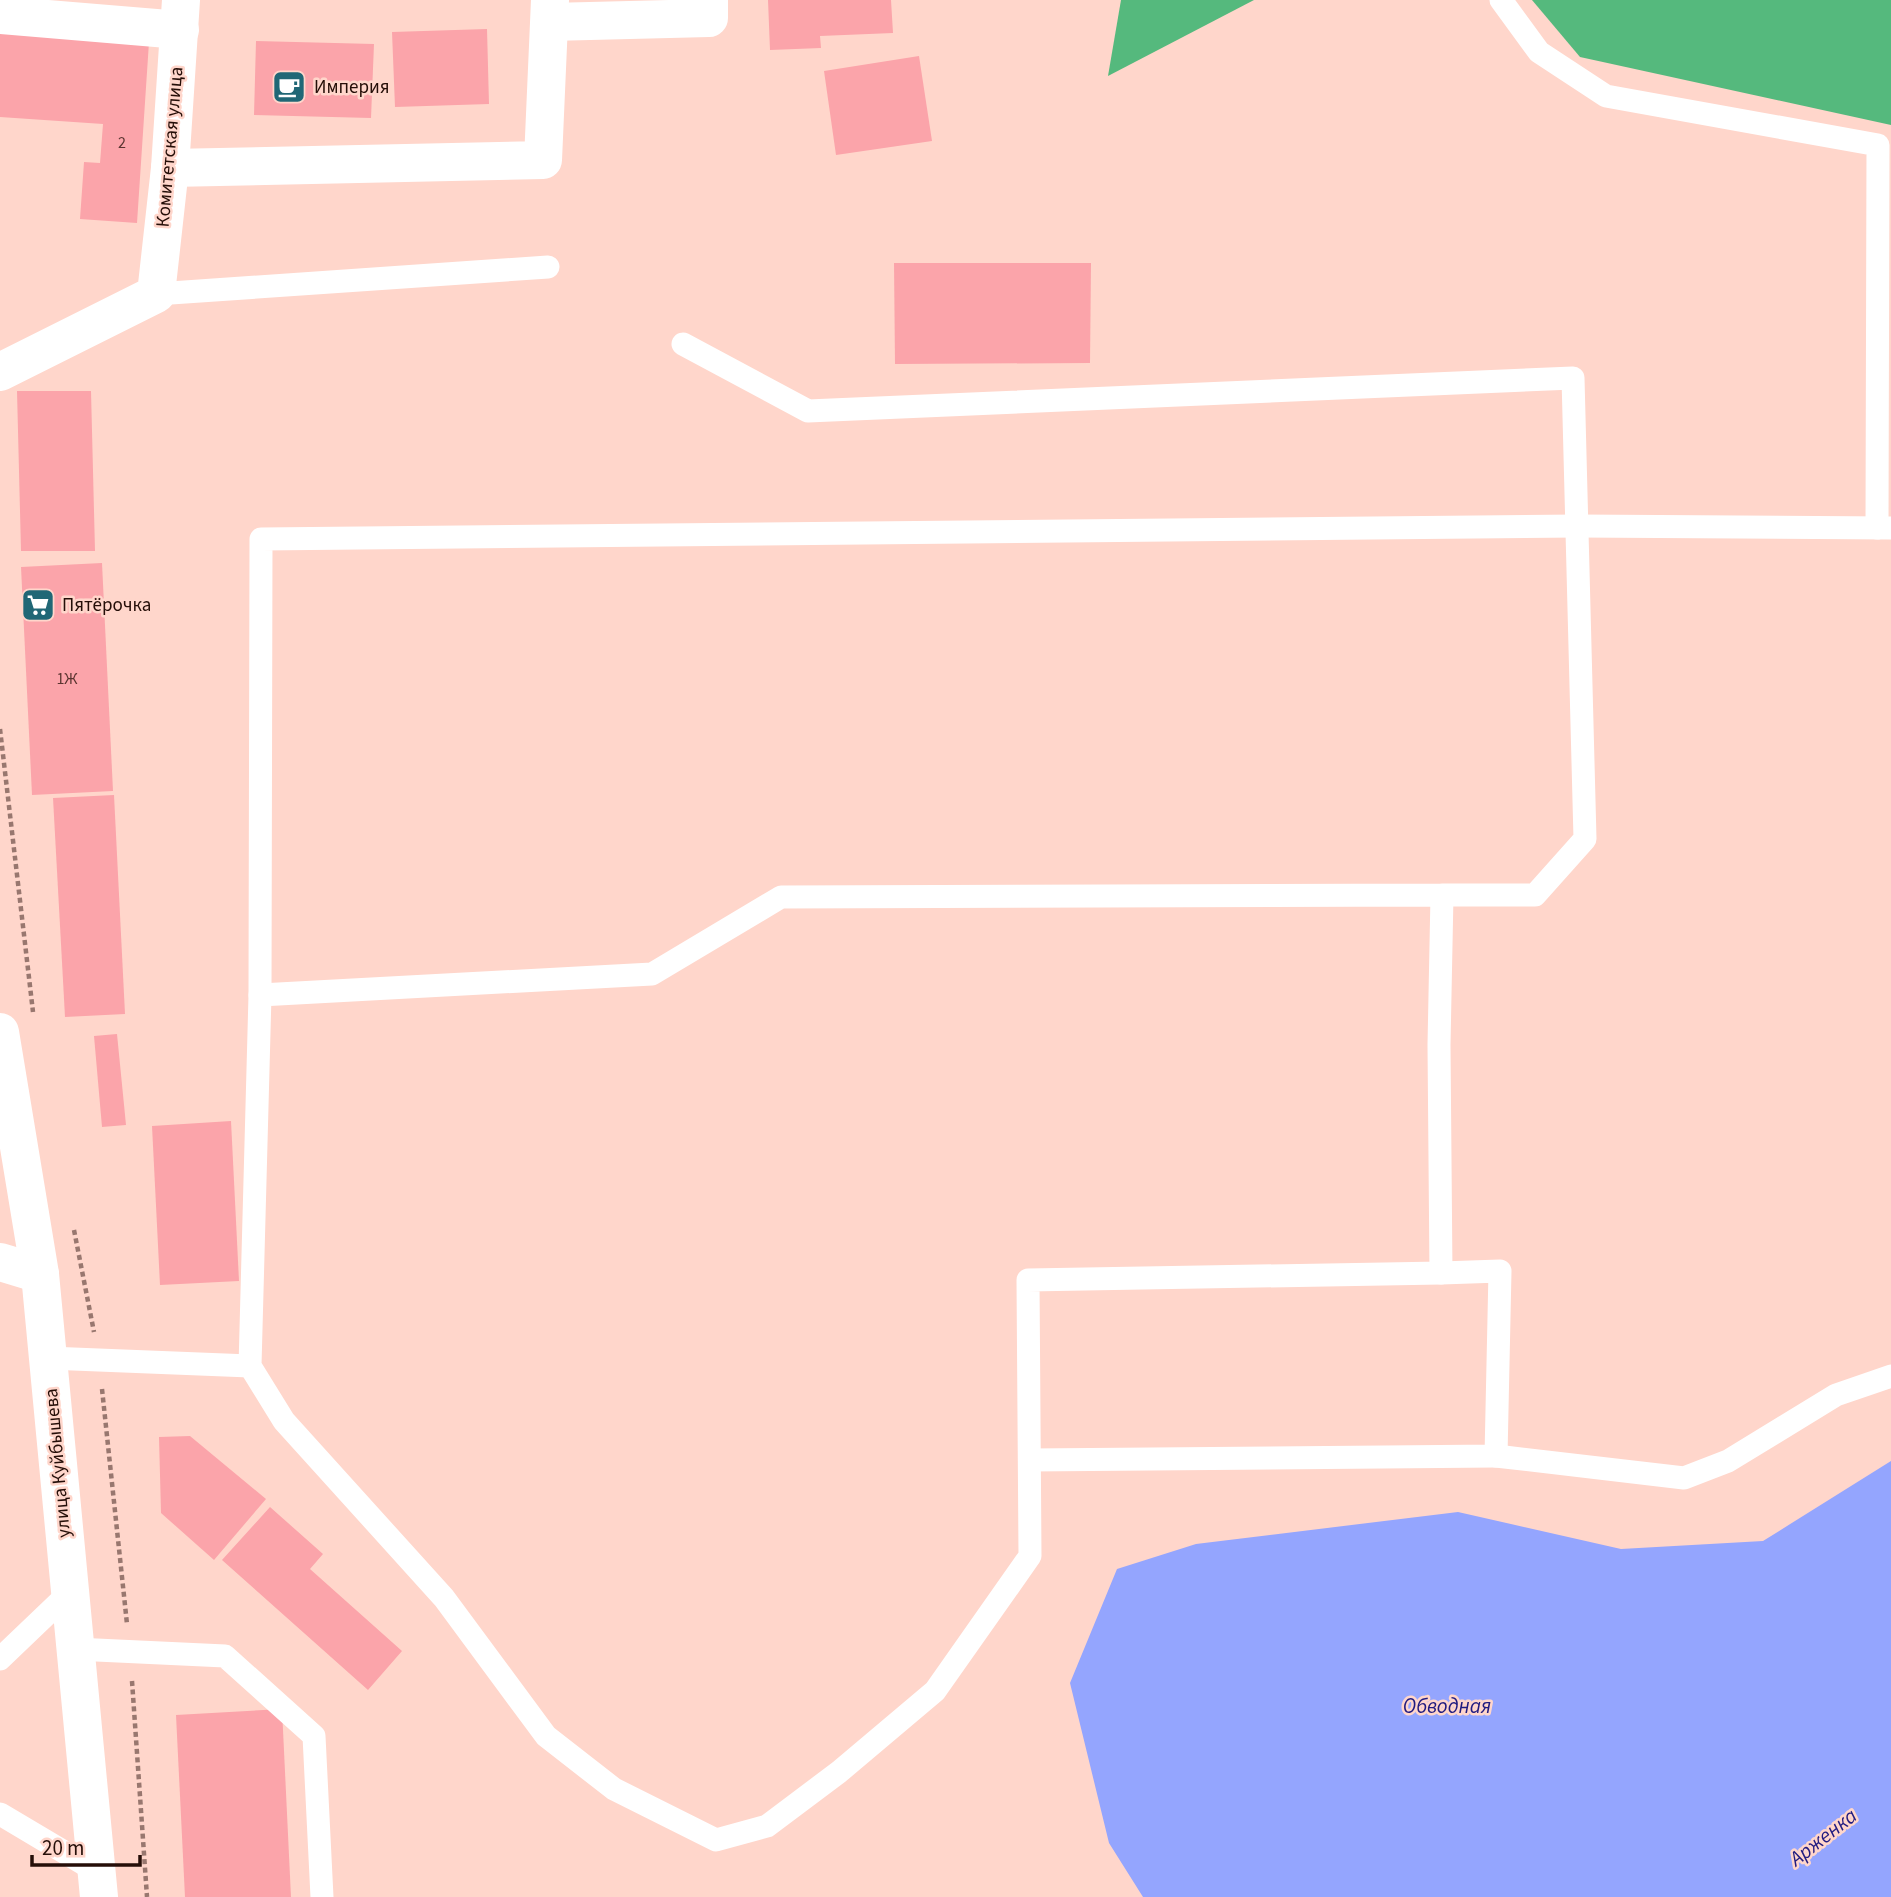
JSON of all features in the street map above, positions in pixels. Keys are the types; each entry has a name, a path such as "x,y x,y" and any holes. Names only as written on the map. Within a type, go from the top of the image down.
{"street":[{"path":"170,168 544,160 550,11 709,18 709,0"},
{"path":"0,15 180,15"},
{"name":"Комитетская улица","path":"156,294 170,168 180,15"},
{"path":"0,372 156,294"},
{"name":"улица Куйбышева","path":"0,1032 40,1274 98,1884"},
{"path":"0,1262 40,1274"}],"lane":[{"path":"1496,1456 1500,1271 1028,1280 1030,1556 935,1691 839,1772 767,1826 716,1840 614,1789 545,1735 444,1598 284,1421 250,1366 260,995 261,539 1577,526 1884,528 1885,185 1878,145 1606,96 1539,52 1501,0"},
{"path":"156,294 548,267"},
{"path":"260,995 652,974 781,897 1535,895 1584,839 1573,378 808,411 683,344"},
{"path":"1441,1273 1439,1045 1442,895"},
{"path":"48,1358 250,1366"},
{"path":"1030,1460 1496,1456 1684,1478 1728,1461 1836,1395 1891,1376"},
{"path":"0,1659 70,1592"},
{"path":"75,1649 225,1656 314,1736 322,1897"},
{"path":"0,1814 98,1884"}],"green space":[{"path":"1121,0 1254,0 1108,76"},
{"path":"1532,0 1891,0 1891,125 1580,57"}],"water":[{"name":"Обводная","path":"1891,1461 1891,1897 1143,1897 1109,1843 1070,1683 1117,1569 1196,1544 1458,1512 1621,1549 1763,1541"}],"building":[{"path":"768,0 891,0 893,33 820,36 821,48 770,50"},
{"path":"487,29 489,104 395,107 392,32"},
{"path":"0,33 149,42 137,223 80,219 84,162 100,163 103,124 0,117"},
{"path":"256,41 374,44 371,118 254,115"},
{"path":"919,56 932,141 836,155 824,71"},
{"path":"894,263 1091,263 1090,363 895,364"},
{"path":"17,391 91,391 95,551 21,551"},
{"path":"102,563 113,791 32,795 21,567"},
{"path":"114,795 125,1014 65,1017 53,798"},
{"path":"117,1034 126,1125 102,1127 94,1036"},
{"path":"231,1121 239,1281 160,1285 152,1126"},
{"path":"190,1436 266,1499 214,1560 161,1513 159,1437"},
{"path":"270,1507 323,1554 310,1569 402,1651 368,1690 222,1560"},
{"path":"282,1709 291,1897 185,1897 176,1715"}],"place":[{"name":"Империя","path":"289,87"},
{"name":"Пятёрочка","path":"38,605"}],"water label":[{"name":"Арженка","path":"1823,1837"}]}
